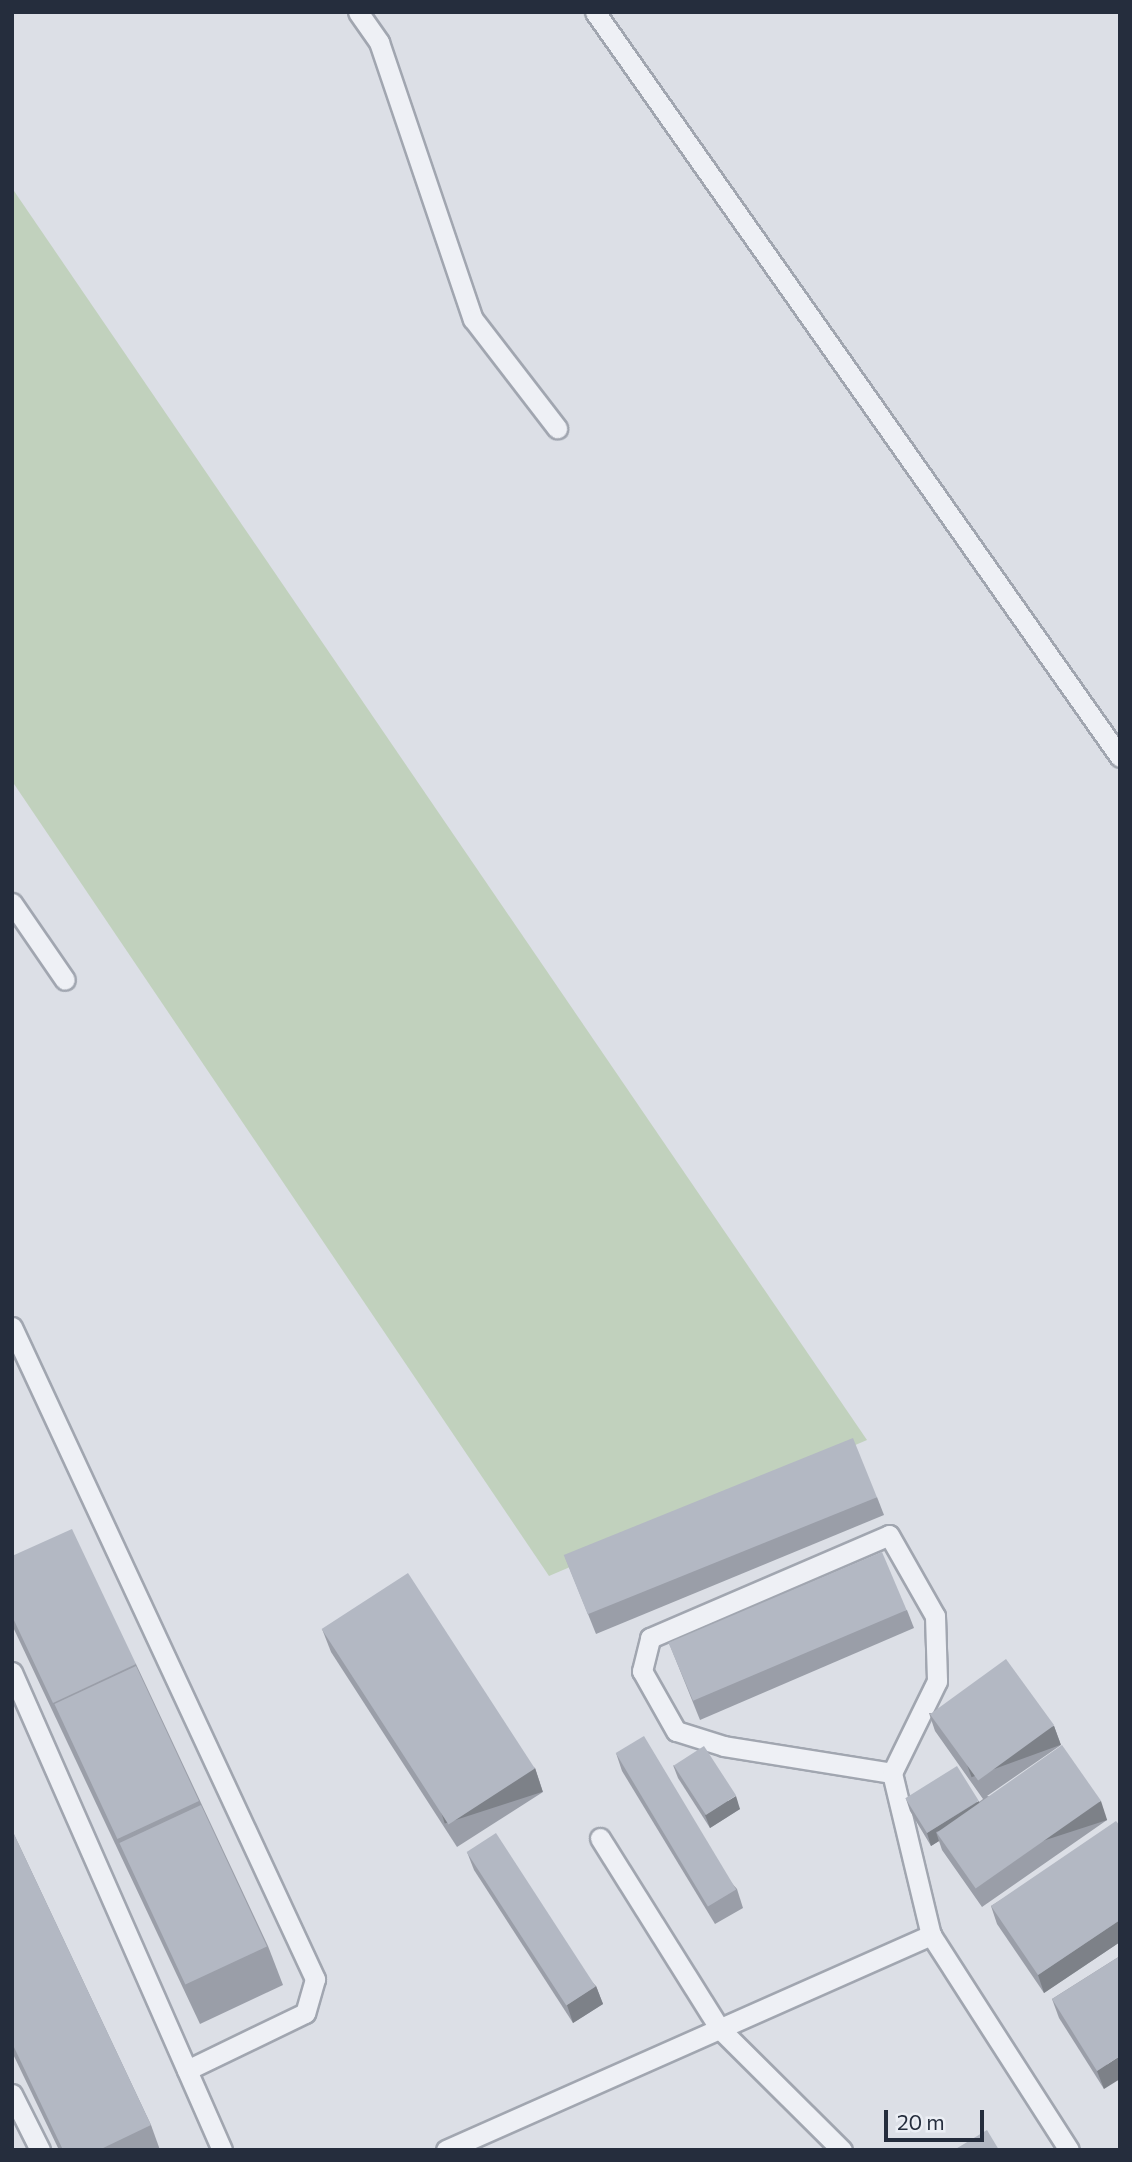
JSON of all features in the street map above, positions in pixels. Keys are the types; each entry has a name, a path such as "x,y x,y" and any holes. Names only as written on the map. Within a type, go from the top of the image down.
{"lane":[{"path":"358,12 379,42 473,319 558,428"},
{"path":"595,12 1120,757"},
{"path":"12,903 65,980"},
{"path":"12,1327 315,1979 306,2013 187,2070"},
{"path":"892,1773 724,1746 676,1731 642,1671 650,1638 889,1535 935,1616 937,1681 892,1773 931,1935 1069,2150"},
{"path":"12,1672 222,2150"},
{"path":"600,1838 720,2029 842,2150"},
{"path":"446,2150 480,2143 720,2029 931,1935"},
{"path":"12,2094 40,2150"}],"green space":[{"path":"12,188 867,1440 549,1576 12,781"}],"building":[{"path":"853,1438 877,1497 588,1614 564,1555"},
{"path":"72,1529 136,1664 53,1703 12,1616 12,1556"},
{"path":"882,1552 907,1610 693,1701 668,1643"},
{"path":"408,1573 535,1768 449,1825 322,1629"},
{"path":"1006,1659 1054,1725 978,1781 930,1714"},
{"path":"136,1666 199,1801 117,1839 54,1704"},
{"path":"644,1736 736,1889 708,1906 616,1753"},
{"path":"1062,1745 1101,1801 976,1888 937,1833"},
{"path":"704,1746 736,1795 706,1815 674,1766"},
{"path":"957,1766 979,1801 927,1833 905,1798"},
{"path":"201,1805 267,1946 185,1984 119,1843"},
{"path":"1116,1821 1120,1826 1120,1920 1038,1975 991,1906"},
{"path":"12,1830 151,2125 99,2150 63,2150 12,2043"},
{"path":"496,1833 596,1986 566,2006 467,1852"},
{"path":"1120,1956 1120,2056 1097,2071 1052,1999"},
{"path":"987,2130 999,2150 954,2150"}]}
